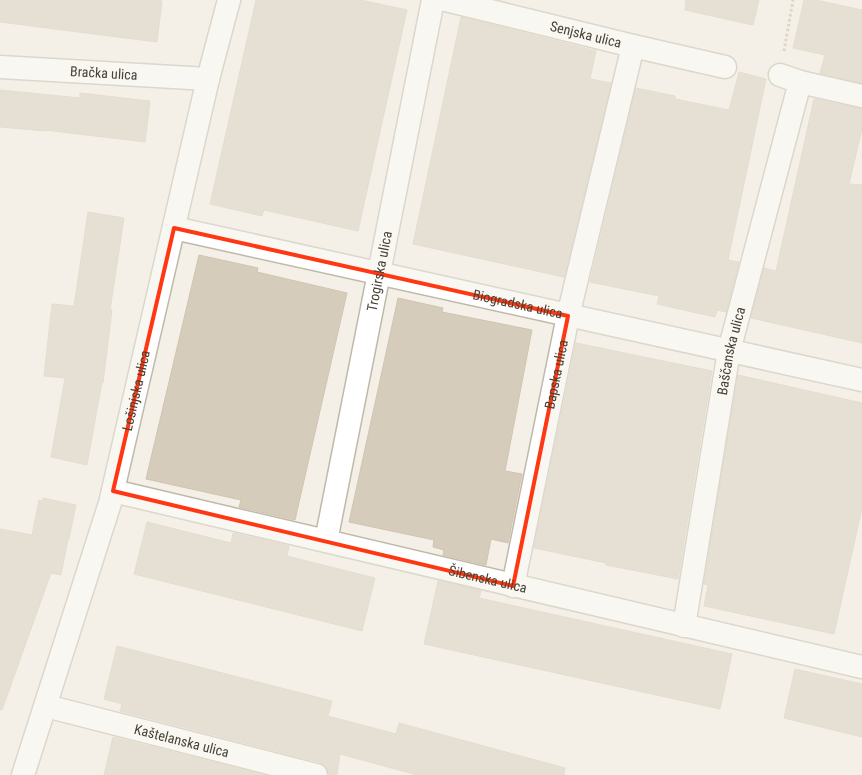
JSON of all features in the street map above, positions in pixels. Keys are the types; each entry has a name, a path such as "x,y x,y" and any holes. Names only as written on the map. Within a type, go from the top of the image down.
{"street":[{"name":"Lošinjska ulica","path":"23,775 112,491 208,79 229,0"},
{"name":"Trogirska ulica","path":"326,541 433,0"},
{"name":"Senjska ulica","path":"446,0 725,67"},
{"name":"Bapska ulica","path":"513,586 568,316 633,46"},
{"name":"Bračka ulica","path":"0,67 208,79"},
{"path":"790,79 862,96"},
{"name":"Baščanska ulica","path":"684,626 729,351 790,79"},
{"name":"Biogradska ulica","path":"174,228 862,380"},
{"name":"Šibenska ulica","path":"112,491 862,667"},
{"name":"Kaštelanska ulica","path":"46,706 316,775"}],"path":[{"path":"790,79 793,0"}],"highlighted area":[{"path":"174,228 568,316 513,586 113,491"}],"building":[{"path":"0,0 162,1 157,42 0,22"},
{"path":"256,0 361,0 407,10 358,231 264,210 262,216 210,204"},
{"path":"686,0 759,0 753,25 685,10"},
{"path":"804,0 816,0 862,10 862,83 820,73 825,55 793,48"},
{"path":"461,17 596,51 590,79 611,83 564,277 413,244"},
{"path":"739,72 766,79 728,260 739,262 726,312 717,310 715,317 657,304 659,296 590,282 636,88 675,96 675,99 729,110"},
{"path":"0,90 80,98 80,93 150,101 145,142 45,130 0,127"},
{"path":"814,99 862,109 862,129 849,184 862,185 862,343 751,318 764,268 776,271"},
{"path":"88,212 124,218 110,310 112,310 103,383 87,465 51,457 65,378 44,376 52,304 74,306"},
{"path":"199,255 258,268 257,272 347,293 295,520 239,507 241,500 146,479"},
{"path":"398,298 443,308 442,312 532,330 505,471 522,474 508,543 491,539 486,565 443,555 444,550 433,547 434,540 349,522"},
{"path":"576,343 712,371 678,579 534,548"},
{"path":"738,375 862,403 862,508 834,634 704,606 708,585 704,584"},
{"path":"43,498 76,505 61,575 51,573 2,710 0,709 0,529 32,535 39,500 43,501"},
{"path":"147,522 231,543 233,533 289,546 287,556 375,578 362,631 134,574"},
{"path":"438,581 481,591 479,598 732,654 720,709 424,644"},
{"path":"117,646 332,701 328,716 396,734 399,723 565,768 564,775 417,775 340,754 337,775 329,775 325,766 319,762 120,711 122,704 104,699"},
{"path":"795,669 862,684 862,737 784,718"},
{"path":"113,737 263,775 104,775"}]}
